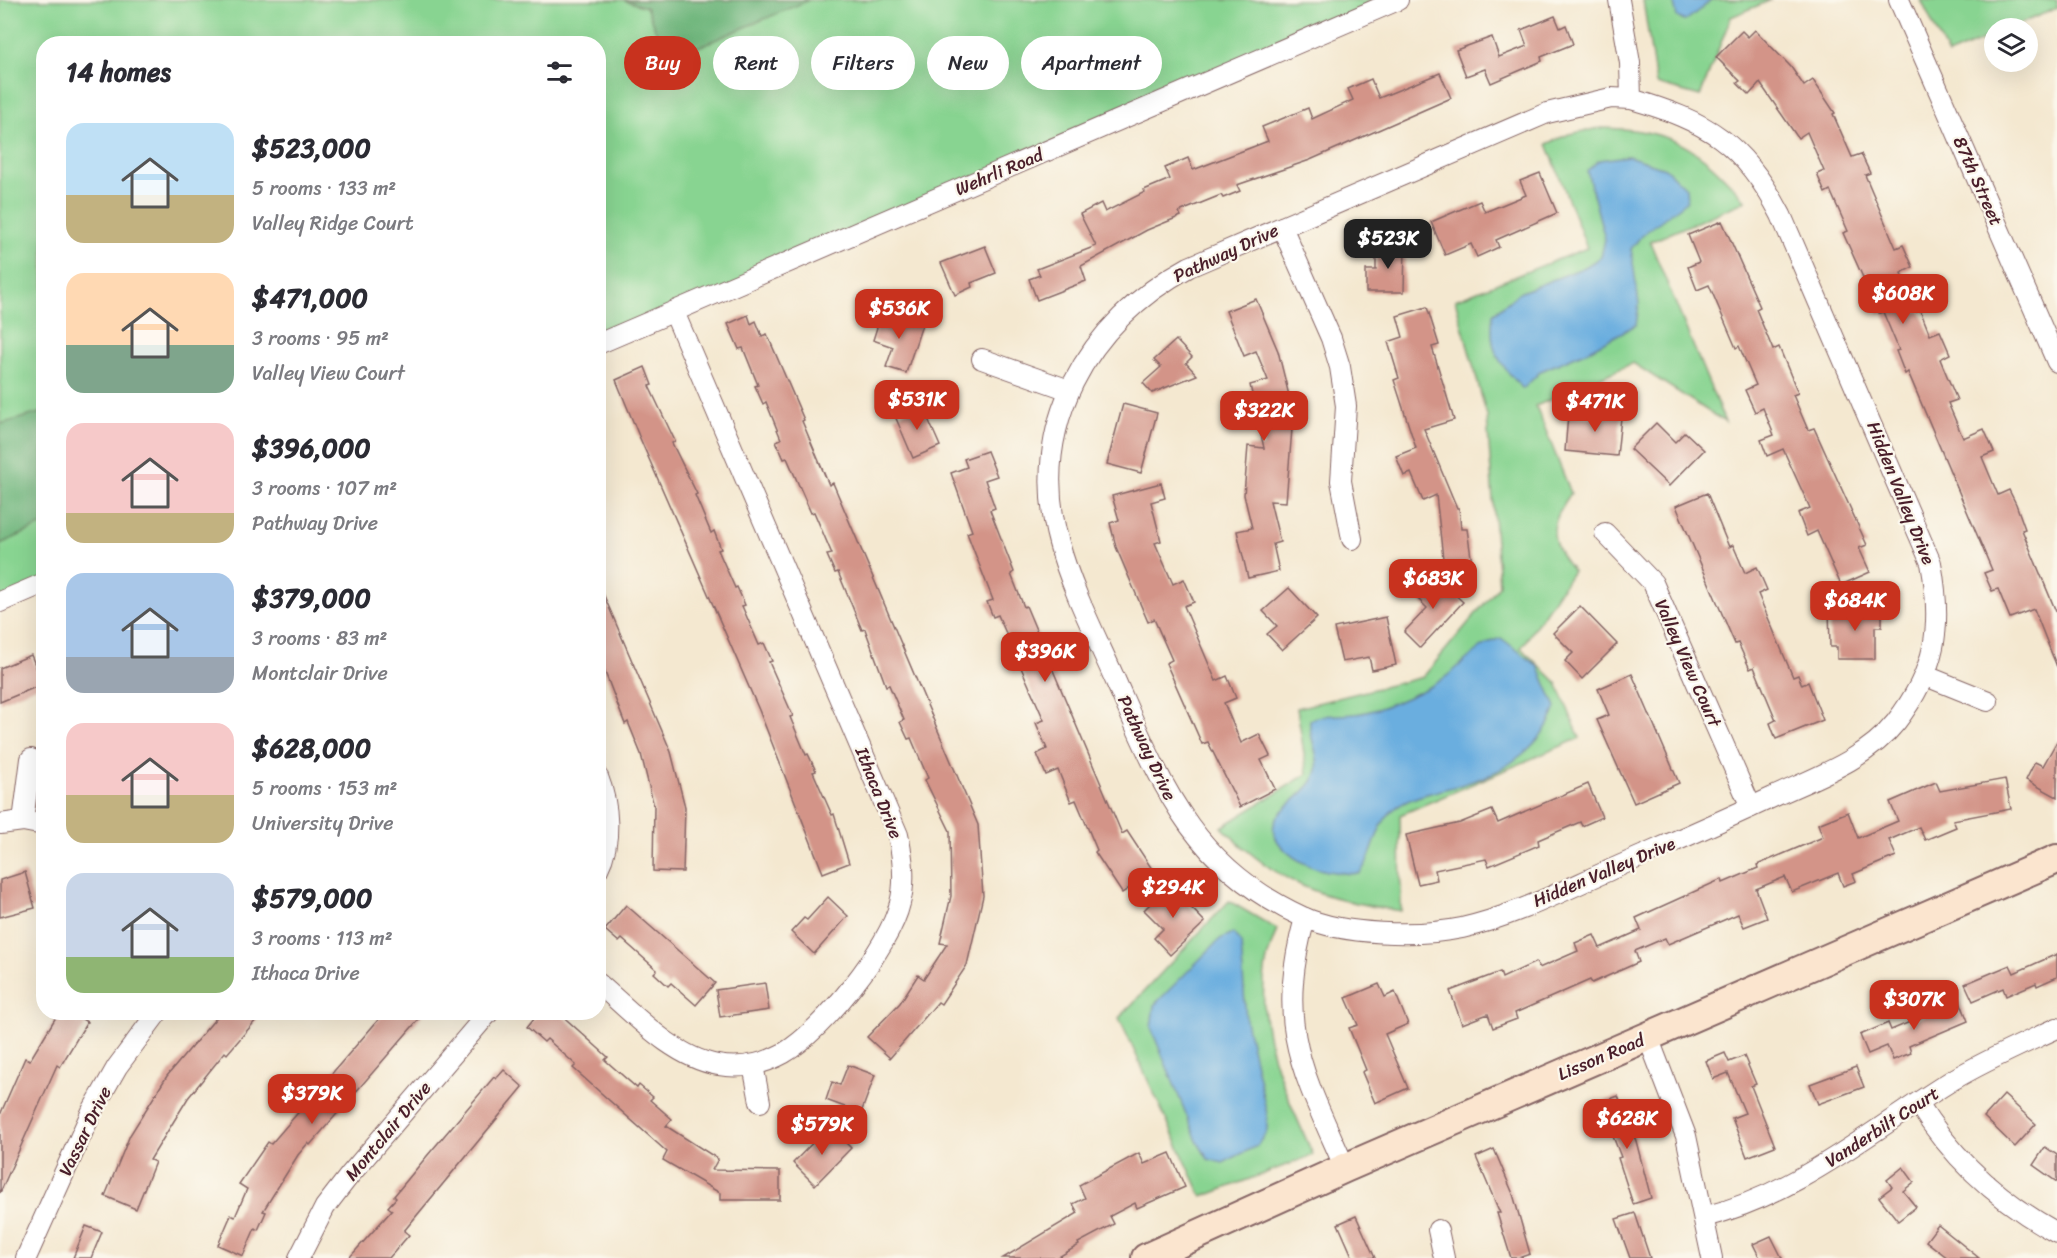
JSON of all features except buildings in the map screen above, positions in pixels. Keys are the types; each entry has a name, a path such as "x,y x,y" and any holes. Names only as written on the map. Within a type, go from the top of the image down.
{"street":[{"name":"Wehrli Road","path":"606,341 1398,0"},
{"path":"1619,0 1630,63 1631,99"},
{"name":"87th Street","path":"1899,0 2057,362"},
{"name":"Pathway Drive","path":"1305,918 1233,873 1190,829 1157,775 1072,580 1055,528 1052,463 1056,436 1069,390 1096,344 1126,310 1147,293 1189,267 1547,113 1611,98 1631,99"},
{"name":"Hidden Valley Drive","path":"1305,918 1378,932 1417,933 1458,929 1534,902 1841,765 1869,748 1895,722 1926,676 1934,649 1937,603 1931,563 1781,215 1757,174 1722,138 1689,118 1631,99"},
{"path":"1282,227 1331,338 1340,367 1346,406 1341,481 1352,539"},
{"name":"Ithaca Drive","path":"606,990 681,1051 717,1065 753,1065 783,1053 806,1037 874,959 891,932 900,904 903,870 897,835 674,312"},
{"path":"982,359 1069,390"},
{"name":"Valley View Court","path":"1605,532 1653,583 1751,807"},
{"path":"0,602 36,586"},
{"path":"1926,676 1988,701"},
{"path":"23,821 30,759"},
{"path":"0,824 23,821 36,823"},
{"path":"606,821 606,839"},
{"name":"Lisson Road","path":"1146,1258 1180,1240 2057,859"},
{"path":"1305,918 1290,990 1295,1042 1312,1093 1345,1168"},
{"name":"Vassar Drive","path":"26,1258 92,1111 117,1067 152,1020"},
{"name":"Montclair Drive","path":"299,1258 325,1207 482,1020"},
{"name":"Vanderbilt Court","path":"1704,1217 1749,1204 1801,1180 1918,1103 1993,1058 2057,1028"},
{"path":"1647,1037 1686,1136 1712,1258"},
{"path":"753,1065 760,1102"},
{"path":"1918,1103 1944,1140 1978,1178 2006,1201 2057,1233"},
{"path":"1438,1230 1444,1258"}],"green space":[{"path":"0,0 1398,0 606,341 606,36 36,36 36,586 0,602"},
{"path":"623,0 809,0 724,36 713,36 713,41 701,46 701,36 658,36 646,7"},
{"path":"1643,0 1771,0 1731,17 1700,96 1656,84"},
{"path":"1921,0 2057,0 2057,8 2034,18 1984,18 1984,40 1948,55"},
{"path":"1600,128 1647,132 1682,145 1698,154 1713,167 1746,201 1650,242 1725,422 1633,363 1536,406 1571,493 1558,514 1554,532 1559,551 1573,571 1521,648 1557,683 1580,738 1400,815 1401,911 1373,907 1325,895 1283,876 1262,863 1222,827 1307,774 1297,708 1423,677 1499,586 1487,416 1455,300 1587,248 1547,144 1569,134"},
{"path":"36,414 36,528 0,544 0,424"},
{"path":"1229,901 1277,929 1266,964 1265,1014 1275,1062 1313,1155 1202,1197 1119,1018"}],"water":[{"path":"1673,0 1712,0 1685,21 1677,17"},
{"path":"1628,156 1665,168 1686,188 1687,201 1642,235 1631,249 1639,304 1636,325 1585,352 1541,371 1523,389 1497,356 1492,338 1493,314 1519,293 1585,267 1601,257 1605,239 1587,171 1599,160"},
{"path":"1501,638 1538,666 1556,707 1543,733 1533,744 1497,771 1470,782 1420,796 1393,810 1382,825 1359,874 1320,869 1302,862 1286,851 1276,838 1273,828 1277,818 1304,791 1317,770 1310,720 1365,712 1405,699 1442,680 1482,647"},
{"path":"1233,933 1241,943 1246,1021 1267,1114 1267,1131 1257,1146 1223,1163 1208,1159 1197,1141 1151,1028 1154,1005 1220,939"}]}
